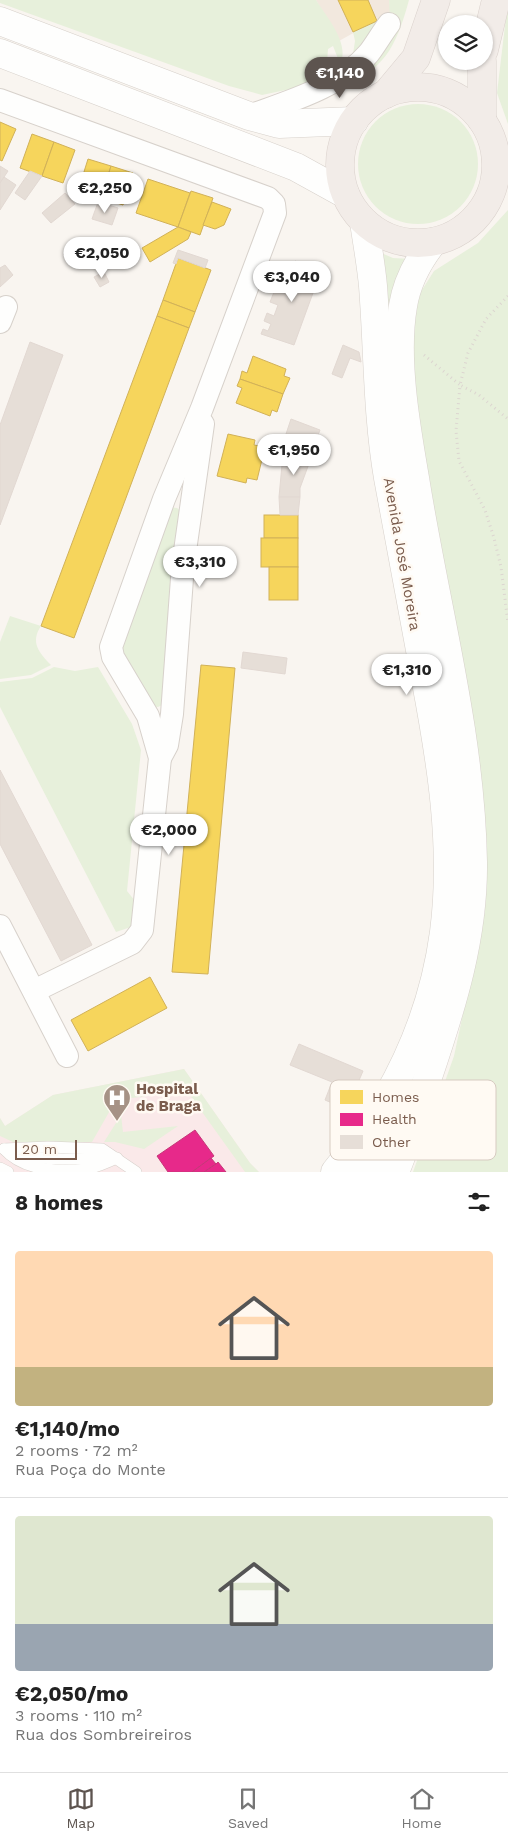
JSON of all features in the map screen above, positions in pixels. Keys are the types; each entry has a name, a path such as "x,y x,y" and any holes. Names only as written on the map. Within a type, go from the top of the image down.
{"highway":[{"path":"386,94 416,58 436,0"},
{"path":"492,15 496,0"},
{"path":"482,70 482,120"},
{"path":"417,87 447,92 466,103 482,120 493,141 496,153 496,177 491,194 483,210 466,227 445,239 414,244 396,240 379,233 364,222 345,194 340,173 341,151 354,121 368,105 386,94 417,87"}],"street":[{"path":"0,21 249,116 279,124 354,121"},
{"path":"249,116 295,99 337,80 368,54 389,24"},
{"path":"0,53 287,164 345,194"},
{"path":"0,100 268,198 274,204 276,212 202,408 164,498 112,647 113,657 148,716 160,758 142,930 132,943 34,991"},
{"name":"Avenida José Moreira","path":"364,222 373,289 380,411 388,475 438,753 446,826 447,884 444,933 436,974 416,1038 396,1080"},
{"name":"Avenida José Moreira","path":"427,1080 451,1011 462,970 469,927 473,861 469,797 457,708 407,433 401,324 407,289 418,260 433,242"},
{"path":"160,758 167,745 172,714 183,565 204,425 202,408"},
{"path":"164,498 192,505"},
{"path":"148,716 172,714"},
{"path":"0,926 68,1056"},
{"path":"340,1166 352,1160"},
{"path":"357,1160 364,1162 377,1172"},
{"name":"Avenida José Moreira","path":"395,1172 399,1160"}],"lane":[{"path":"2,1148 12,1158 25,1165 49,1170 88,1169 117,1158"},
{"path":"2,1148 102,1149 136,1172"},
{"path":"0,1168 8,1172"}],"path":[{"path":"508,296 486,319 468,353 460,385 456,431 459,460 485,510 494,538 508,623"},
{"path":"401,324 411,343 460,385 479,395 508,419"}],"shaded area":[{"path":"316,0 389,0 391,12 339,41"},
{"name":"Hospital de Braga","path":"184,1069 250,1163 259,1172 0,1172 0,1118 5,1126 53,1095"}],"green space":[{"path":"0,0 316,0 337,34 343,52 337,69 339,61 333,46 328,49 327,62 321,76 300,87 262,95 229,86 0,3"},
{"path":"389,0 409,0 398,33 389,51 374,68 356,82 315,101 390,24"},
{"path":"508,0 508,124 497,93"},
{"path":"377,21 362,50 353,54 355,41 353,32"},
{"path":"418,104 430,105 441,109 451,114 460,122 468,131 473,141 477,152 477,176 473,187 468,197 460,206 451,214 441,219 430,223 418,224 406,223 395,219 385,214 376,206 368,197 363,187 359,176 358,164 359,152 363,141 368,131 376,122 385,114 395,109 406,105"},
{"path":"508,210 508,1172 413,1172 417,1160 496,1160 496,1080 446,1080 454,1056 485,911 480,791 424,471 411,343 415,301 434,271 478,243"},
{"path":"379,252 393,258 411,259 392,339"},
{"path":"169,507 177,508 183,513 166,703 158,707 149,706 120,645"},
{"path":"10,616 41,626 36,637 37,647 51,665 31,675 0,679 0,642"},
{"path":"54,667 75,671 98,667 132,724 141,750 127,891 135,901 131,927 116,932 0,707 0,682 32,678"},
{"path":"184,1069 250,1163 259,1172 245,1172 187,1091 116,1100 92,1142 13,1142 0,1136 0,1118 5,1126 53,1095"},
{"path":"412,1076 419,1079 419,1080 409,1080"},
{"path":"121,1115 123,1132 178,1126 144,1149 115,1142 104,1142"},
{"path":"372,1160 389,1160 386,1169"}],"building: Homes":[{"path":"338,0 368,0 377,21 353,32"},
{"path":"0,122 16,129 2,161 0,160"},
{"path":"32,134 54,142 42,176 20,168"},
{"path":"54,142 75,150 63,183 42,176"},
{"path":"88,159 111,166 101,198 78,191"},
{"path":"111,166 133,173 123,205 101,198"},
{"path":"148,179 190,193 178,227 136,213"},
{"path":"191,191 213,198 200,235 178,227"},
{"path":"212,202 231,209 224,225 215,229 203,225"},
{"path":"178,227 191,232 188,239 150,262 142,248"},
{"path":"178,258 211,270 195,312 163,300"},
{"path":"163,300 195,312 189,328 157,316"},
{"path":"157,316 189,328 74,638 41,626"},
{"path":"253,356 286,369 284,376 290,378 283,394 240,379 242,371 247,373"},
{"path":"240,379 283,394 277,412 272,410 270,416 236,403 242,388 237,386"},
{"path":"228,434 255,440 254,445 265,447 257,480 247,478 246,483 217,476"},
{"path":"264,515 298,515 298,538 264,538"},
{"path":"261,538 298,538 298,567 261,567"},
{"path":"269,567 298,567 298,600 269,600"},
{"path":"201,665 235,668 208,974 172,972"},
{"path":"150,977 167,1008 88,1051 71,1020"}],"building: Health":[{"path":"195,1130 214,1156 192,1172 168,1172 157,1156"},
{"path":"211,1158 216,1164 204,1172 192,1172"},
{"path":"218,1162 226,1172 204,1172 216,1164"}],"building: Other":[{"path":"0,166 8,171 0,183"},
{"path":"30,171 42,176 25,200 15,193"},
{"path":"4,177 16,185 0,210 0,183"},
{"path":"65,193 75,204 51,223 42,213"},
{"path":"105,204 118,208 112,225 92,219 97,205 104,208"},
{"path":"178,250 208,260 205,268 178,258 176,264 173,263"},
{"path":"295,261 321,271 294,345 261,334 263,329 268,331 271,324 264,321 267,313 274,316 278,305 270,302 276,287 283,290 287,281 279,277 282,269 291,273"},
{"path":"5,265 13,275 0,287 0,268"},
{"path":"104,272 109,282 100,287 94,277"},
{"path":"30,342 63,355 0,525 0,425"},
{"path":"343,345 359,352 361,362 350,358 342,378 332,374"},
{"path":"291,419 320,430 313,448 285,437"},
{"path":"303,450 314,450 300,488 300,497 279,497 282,465 299,467"},
{"path":"279,497 300,497 298,515 280,515"},
{"path":"243,652 287,658 285,674 241,668"},
{"path":"0,770 92,945 61,961 0,844"},
{"path":"299,1044 363,1071 359,1080 330,1081 290,1065"},
{"path":"330,1087 330,1102 325,1100"}],"place":[{"name":"Hospital de Braga","path":"117,1122"}]}
